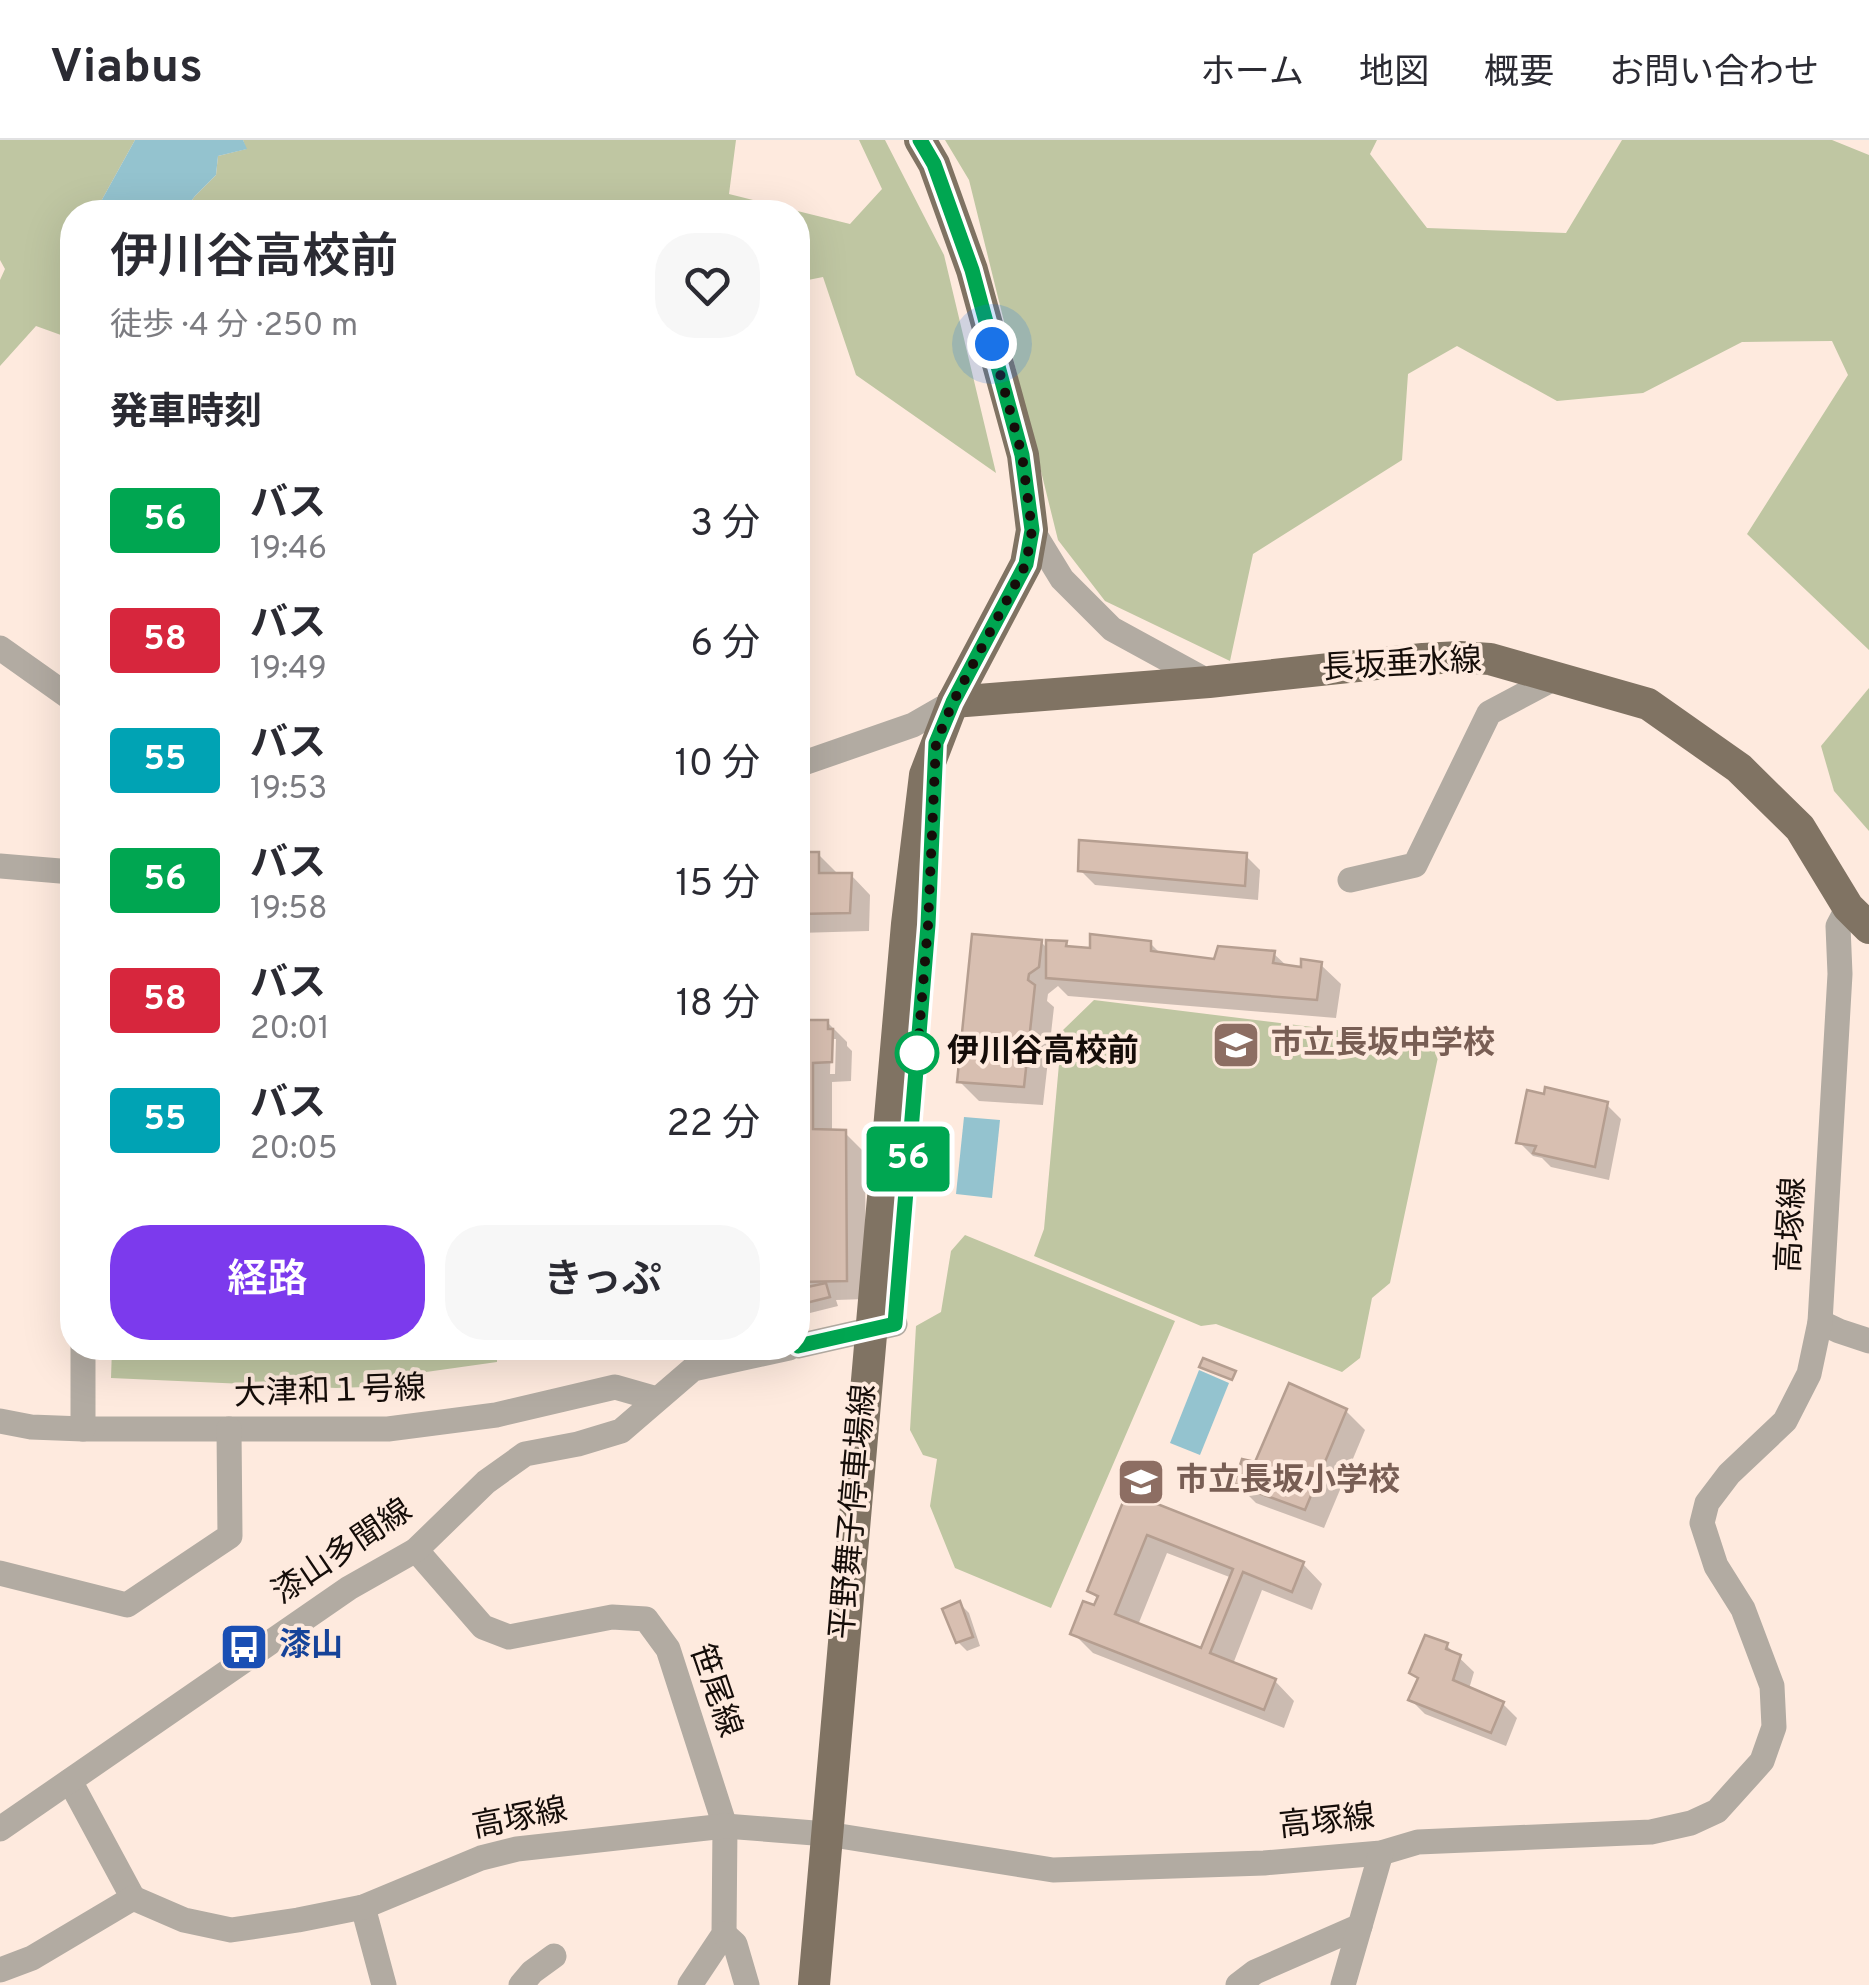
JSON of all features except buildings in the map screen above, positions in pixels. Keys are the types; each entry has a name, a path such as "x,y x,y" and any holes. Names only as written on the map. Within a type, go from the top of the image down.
{"main road":[{"name":"平野舞子停車場線","path":"814,1985 837,1836 883,1327 928,925 936,743 953,702 1026,564 1032,530 1022,455 972,270 934,164 920,140"},
{"name":"長坂垂水線","path":"953,702 1460,658 1490,660 1648,704 1739,768 1800,828 1862,919"},
{"name":"平野舞子停車場線","path":"834,1985 837,1836"}],"street":[{"path":"1032,530 1062,579 1112,628 1209,682"},
{"path":"0,648 60,690"},
{"path":"1350,880 1415,865 1490,713 1555,678"},
{"path":"810,761 913,725 953,702"},
{"path":"0,866 60,871"},
{"name":"高塚線","path":"134,1898 184,1920 232,1930 363,1907 481,1858 517,1849 725,1826 837,1836 1053,1870 1264,1863 1381,1853 1418,1842 1651,1832 1691,1823 1717,1811 1762,1761 1774,1727 1772,1686 1743,1609 1716,1566 1702,1522 1708,1503 1729,1474 1785,1421 1808,1374 1820,1322 1840,974 1838,926 1862,919"},
{"path":"1820,1322 1869,1341"},
{"path":"810,1343 883,1327"},
{"path":"83,1360 83,1429"},
{"name":"漆山多聞線","path":"0,1829 349,1588 416,1550 486,1482 525,1454 621,1431 693,1368 732,1360"},
{"name":"大津和１号線","path":"0,1421 83,1429 388,1429 496,1416 615,1387 657,1399"},
{"path":"0,1573 126,1605 230,1536 229,1429"},
{"name":"笹尾線","path":"416,1550 483,1628 509,1637 612,1617 646,1620 668,1649 725,1826 724,1934"},
{"path":"0,1970 32,1958 134,1898 70,1782"},
{"path":"1344,1985 1381,1853"},
{"path":"363,1907 384,1985"},
{"path":"1238,1985 1255,1972 1360,1926"},
{"path":"690,1985 724,1934 734,1944 747,1985"},
{"path":"521,1985 554,1956"}],"green space":[{"path":"0,140 135,140 102,200 60,200 60,335 36,326 0,366 0,280 5,269 0,260"},
{"path":"243,140 736,140 729,194 753,200 192,200 216,175 218,156 246,149"},
{"path":"859,140 885,140 944,255 996,473 856,375 823,277 810,280 810,214 850,224 882,189"},
{"path":"945,140 1377,140 1370,154 1427,228 1566,233 1622,140 1832,140 1869,155 1869,650 1747,534 1848,375 1832,341 1742,342 1643,393 1557,401 1457,346 1408,374 1402,460 1253,554 1230,661 1105,601 1058,540 969,180"},
{"path":"1869,688 1869,831 1834,791 1821,746"},
{"path":"1094,1000 1441,1043 1390,1283 1372,1298 1360,1358 1342,1372 1216,1324 1201,1326 1034,1256 1044,1229 1062,1031"},
{"path":"965,1235 1175,1321 1051,1608 955,1568 930,1506 937,1459 923,1455 910,1430 916,1326 941,1312 951,1251"},
{"path":"112,1360 497,1360 426,1372 426,1385 336,1388 111,1378"}],"water":[{"path":"135,140 243,140 247,149 218,156 216,175 192,200 102,200"},
{"path":"964,1117 1000,1120 992,1198 956,1194"},
{"path":"1199,1370 1229,1383 1200,1455 1170,1443"}],"bus line":[{"name":"56","path":"810,1343 895,1324 928,925 936,743 953,702 1026,564 1032,530 1022,455 972,270 934,164 920,140"}],"place":[{"name":"市立長坂中学校","path":"1236,1045"},
{"name":"伊川谷高校前","path":"917,1053"},
{"name":"市立長坂小学校","path":"1141,1482"},
{"name":"漆山","path":"244,1647"}],"route":[{"path":"917,1053 916,1070 928,925 936,743 953,702 1026,564 1032,530 1022,455 992,344"}]}
